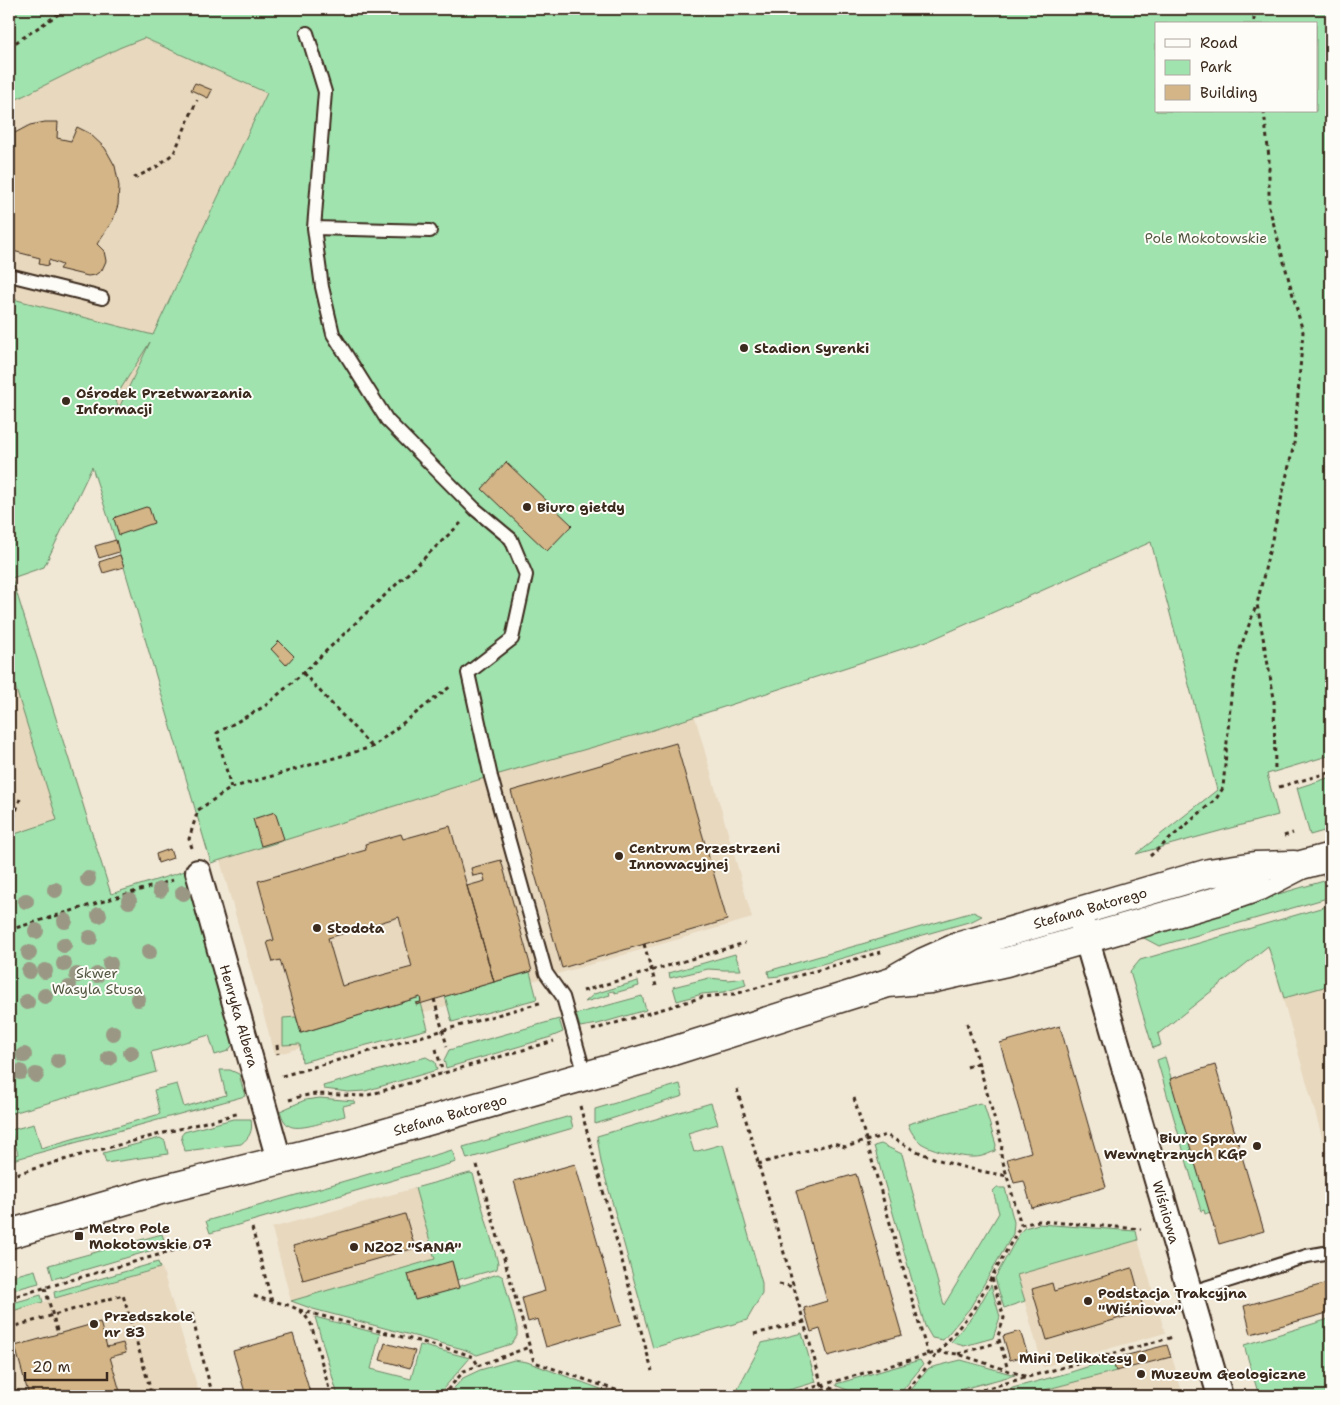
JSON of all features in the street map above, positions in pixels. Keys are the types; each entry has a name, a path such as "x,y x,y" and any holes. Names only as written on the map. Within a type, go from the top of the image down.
{"street":[{"name":"Stefana Batorego","path":"888,983 930,979 971,971 1217,901 1260,886 1301,865 1331,857"},
{"name":"Stefana Batorego","path":"9,1234 156,1191 354,1142 772,1021 888,983 924,962 960,946 1209,873 1255,866 1301,865"},
{"name":"Henryka Albera","path":"198,872 279,1160"},
{"name":"Wiśniowa","path":"1079,912 1220,1396"}],"lane":[{"path":"307,33 325,92 314,228 322,287 333,334 386,420 475,509 511,539 526,575 512,639 468,673 491,777 546,973 563,996 574,1036 578,1077"},
{"path":"314,228 430,231"},
{"path":"9,275 102,298"},
{"path":"1189,1293 1307,1256 1324,1253 1331,1254"}],"path":[{"path":"9,48 66,9"},
{"path":"1254,9 1254,22"},
{"path":"134,178 155,168 174,153 197,100"},
{"path":"1150,856 1210,805 1223,788 1231,696 1240,649 1257,604 1294,444 1303,332 1269,207 1269,158 1264,112"},
{"path":"231,788 217,732 265,706 303,673 475,509"},
{"path":"1257,604 1274,698 1275,772"},
{"path":"303,673 372,747"},
{"path":"9,930 198,872 190,839 198,810 231,788 372,747 468,673"},
{"path":"1279,787 1331,772"},
{"path":"9,833 20,800"},
{"path":"1283,836 1293,833"},
{"path":"258,1083 745,943"},
{"path":"644,944 656,986"},
{"path":"9,1176 132,1141 264,1108 302,1096 316,1094 365,1096 703,998 735,994 890,949"},
{"path":"434,999 447,1046"},
{"path":"902,1396 973,1310 1022,1225 1002,1155 1002,1145 967,1023"},
{"path":"436,1049 443,1073"},
{"path":"966,1067 978,1064"},
{"path":"578,1077 595,1168 652,1371"},
{"path":"737,1089 825,1396"},
{"path":"854,1098 928,1354"},
{"path":"758,1164 834,1143 845,1147 886,1135 920,1152 951,1164 1008,1176"},
{"path":"477,1165 534,1362 633,1396"},
{"path":"1022,1225 1039,1221 1141,1229"},
{"path":"252,1228 272,1302"},
{"path":"9,1298 203,1242"},
{"path":"992,1277 1004,1318 998,1336 1008,1370"},
{"path":"779,1284 794,1287"},
{"path":"45,1288 58,1334"},
{"path":"9,1328 123,1295 150,1388 150,1396"},
{"path":"254,1296 272,1302 287,1304 299,1310 460,1352 473,1357 478,1365"},
{"path":"299,1310 311,1324 331,1396"},
{"path":"192,1313 213,1396"},
{"path":"754,1334 804,1322"},
{"path":"959,1396 1173,1337"},
{"path":"958,1354 1000,1342"},
{"path":"442,1396 464,1371 529,1347"},
{"path":"783,1396 938,1352 958,1354 1028,1378"},
{"path":"822,1385 852,1396"}],"shaded area":[{"name":"Ośrodek Przetwarzania Informacji","path":"144,38 267,93 44,567 12,578 86,811 9,836 9,103 119,48"},
{"path":"695,717 752,918 275,1055 220,860 211,863 193,800 653,730"},
{"path":"1331,921 1331,1168 1268,946"},
{"path":"415,1188 436,1259 291,1301 272,1228"},
{"name":"Podstacja Trakcyjna \"Wiśniowa\"","path":"1138,1240 1165,1333 1043,1367 1017,1275"},
{"name":"Przedszkole nr 83","path":"162,1268 200,1396 9,1396 9,1312"},
{"name":"Muzeum Geologiczne","path":"1172,1357 1183,1396 1022,1396"}],"green space":[{"path":"9,9 1331,9 1331,755 1267,774 1278,815 1136,854 1217,790 1151,542 933,639 653,730 478,780 211,863 124,567 92,467 44,567 12,578 111,894 188,870 234,1043 228,1051 215,1055 209,1035 151,1052 156,1072 9,1114 9,836 57,820 9,667 9,298 153,335 267,93 144,38 119,48 9,103","holes":["150,342 119,408 115,398"]},
{"path":"1331,777 1331,829 1310,835 1297,788"},
{"path":"1331,879 1331,897 1159,946 1142,937 1142,933"},
{"path":"1331,905 1331,985 1284,998 1268,946 1158,1034 1161,1045 1153,1048 1130,972 1140,960"},
{"path":"973,912 982,916 972,921 780,976 769,977 768,971"},
{"path":"735,954 741,970 708,969 670,978 669,973"},
{"path":"530,972 537,999 452,1022 445,996"},
{"path":"709,978 729,980 744,978 746,985 724,992 702,994 677,1001 673,987"},
{"path":"638,981 639,986 615,993 614,991 609,992 610,995 585,1002 594,994"},
{"path":"642,996 646,1010 598,1024 580,1027 576,1014"},
{"path":"420,997 421,1002 416,1004 421,1003 428,1029 302,1062 300,1044 283,1045 283,1018 296,1017 301,1033"},
{"path":"559,1019 563,1032 446,1068 444,1060 449,1050"},
{"path":"426,1057 435,1062 437,1070 365,1091 348,1092 324,1089 323,1086"},
{"path":"1165,1057 1210,1212 1205,1214 1204,1210 1201,1211 1157,1060"},
{"path":"220,1070 230,1070 239,1074 245,1096 9,1161 9,1157 18,1154 11,1130 34,1124 41,1148 160,1114 154,1090 177,1084 184,1107 226,1095"},
{"path":"680,1084 683,1096 595,1124 595,1109"},
{"path":"320,1098 354,1101 355,1103 343,1106 345,1116 315,1125 293,1127 284,1120 280,1111 305,1100"},
{"path":"711,1103 718,1124 688,1133 694,1152 723,1144 762,1283 762,1294 747,1320 653,1348 601,1162 597,1136"},
{"path":"980,1103 984,1105 996,1145 995,1151 983,1156 955,1155 926,1146 915,1137 908,1124"},
{"path":"570,1116 573,1128 467,1159 463,1147"},
{"path":"233,1119 251,1119 252,1127 250,1133 241,1144 185,1151 181,1136 184,1132"},
{"path":"160,1138 165,1141 168,1154 106,1163 103,1153"},
{"path":"881,1144 902,1154 944,1305 999,1213 993,1191 996,1188 1005,1188 1014,1222 1013,1234 970,1308 943,1340 932,1338 925,1326 874,1146"},
{"path":"452,1150 456,1162 210,1233 206,1221"},
{"path":"470,1173 473,1174 498,1263 497,1269 457,1280 452,1262 408,1274 416,1300 498,1274 503,1277 517,1328 517,1336 511,1344 477,1355 463,1349 313,1309 291,1301 435,1259 415,1188"},
{"path":"1039,1224 1136,1231 1138,1240 1017,1275 1025,1301 1004,1308 995,1278 1019,1234 1024,1228"},
{"path":"162,1234 165,1243 163,1247 53,1279 49,1265"},
{"path":"158,1262 160,1268 55,1298 54,1292"},
{"path":"35,1270 39,1283 9,1291 9,1277"},
{"path":"991,1285 1000,1317 993,1338 964,1346 951,1342 975,1313"},
{"path":"41,1295 43,1302 9,1312 9,1304"},
{"path":"315,1317 380,1334 371,1369 411,1379 420,1345 470,1358 437,1396 338,1396"},
{"path":"1329,1319 1331,1328 1331,1396 1259,1396 1244,1345"},
{"path":"802,1333 816,1382 769,1396 736,1396 739,1386 762,1343"},
{"path":"1112,1359 1116,1371 1022,1396 983,1396 1068,1373"},
{"path":"514,1360 527,1362 620,1396 447,1396 463,1378 480,1370"},
{"path":"920,1360 923,1365 898,1396 863,1396 836,1384"},
{"path":"961,1360 1015,1375 936,1396 906,1396 929,1368"}],"building":[{"path":"195,83 212,90 208,98 191,90"},
{"path":"58,122 57,138 71,141 77,127 89,133 105,148 115,166 119,186 118,205 113,220 97,244 104,251 106,261 102,270 95,275 88,276 59,269 62,265 49,260 48,266 39,264 40,258 9,250 9,136 30,125"},
{"name":"Biuro giełdy","path":"506,462 572,525 547,551 482,489"},
{"path":"146,507 149,508 154,523 119,535 114,519"},
{"path":"116,540 119,552 99,558 95,546"},
{"path":"120,555 124,567 103,573 99,562"},
{"path":"279,641 294,656 286,665 271,649"},
{"name":"Centrum Przestrzeni Innowacyjnej","path":"676,743 727,920 562,968 511,791"},
{"path":"275,812 284,839 261,846 253,819"},
{"name":"Stodoła","path":"450,826 494,982 416,1005 416,1003 421,1002 420,997 301,1033 280,960 273,962 267,942 274,940 258,881 366,850 365,844 401,834 403,839","holes":["399,917 412,967 342,986 328,938"]},
{"path":"170,849 173,858 158,863 156,854"},
{"path":"501,860 532,971 494,982 467,886 485,881 483,874 473,876 471,868"},
{"path":"1060,1026 1106,1187 1032,1208 1024,1181 1014,1183 1007,1159 1031,1152 1000,1043"},
{"path":"1215,1065 1264,1231 1219,1244 1170,1079"},
{"path":"575,1164 621,1325 546,1347 538,1319 528,1322 522,1298 545,1291 514,1181"},
{"path":"856,1174 902,1335 828,1356 820,1329 811,1332 804,1308 827,1301 796,1191"},
{"name":"NZOZ \"SANA\"","path":"405,1214 415,1248 303,1280 293,1246"},
{"path":"452,1261 459,1288 415,1300 408,1274"},
{"name":"Podstacja Trakcyjna \"Wiśniowa\"","path":"1132,1268 1144,1311 1047,1340 1032,1289 1052,1283 1054,1291"},
{"path":"1331,1282 1331,1312 1251,1334 1244,1306"},
{"path":"100,1322 107,1347 123,1343 126,1353 110,1357 121,1395 29,1396 15,1346"},
{"path":"1020,1331 1028,1355 1010,1360 1003,1336"},
{"path":"293,1334 311,1396 246,1396 233,1351"},
{"path":"385,1343 415,1351 410,1368 380,1360"},
{"name":"Mini Delikatesy","path":"1167,1345 1171,1357 1116,1371 1112,1359"}],"place":[{"name":"Stadion Syrenki","path":"744,348"},
{"name":"Ośrodek Przetwarzania Informacji","path":"66,401"},
{"name":"Biuro giełdy","path":"527,507"},
{"name":"Centrum Przestrzeni Innowacyjnej","path":"619,856"},
{"name":"Stodoła","path":"317,928"},
{"name":"Biuro Spraw Wewnętrznych KGP","path":"1257,1146"},
{"name":"Metro Pole Mokotowskie 07","path":"79,1236"},
{"name":"NZOZ \"SANA\"","path":"354,1247"},
{"name":"Podstacja Trakcyjna \"Wiśniowa\"","path":"1088,1301"},
{"name":"Przedszkole nr 83","path":"94,1324"},
{"name":"Mini Delikatesy","path":"1142,1358"},
{"name":"Muzeum Geologiczne","path":"1141,1374"}],"park label":[{"name":"Pole Mokotowskie","path":"1206,238"},
{"name":"Skwer Wasyla Stusa","path":"97,982"}]}
